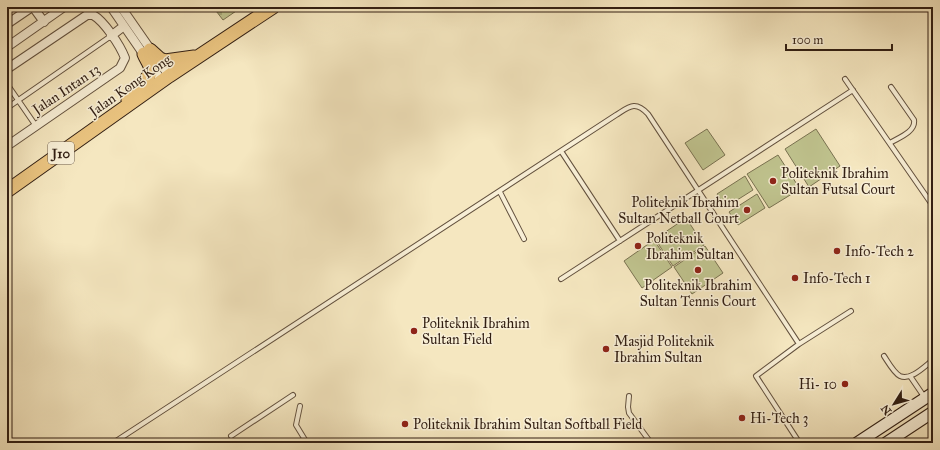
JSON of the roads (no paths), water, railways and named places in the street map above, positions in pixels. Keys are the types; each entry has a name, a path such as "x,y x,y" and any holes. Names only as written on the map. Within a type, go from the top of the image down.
{"main road":[{"name":"Jalan Kong Kong","path":"7,191 166,78 273,7"},
{"path":"147,52 165,61 198,56"},
{"path":"115,115 149,74 151,68 147,52"},
{"path":"857,443 929,396"},
{"path":"887,443 933,412"}],"street":[{"path":"9,20 33,7 44,22"},
{"path":"7,47 64,7"},
{"path":"111,7 124,26 147,52 166,78"},
{"path":"121,7 147,52"},
{"path":"7,69 87,15 93,14 97,17 111,36 124,26"},
{"name":"Jalan Intan 13","path":"7,146 120,68 125,58 111,36"}],"lane":[{"path":"7,108 111,36"},
{"path":"845,79 933,206"},
{"path":"7,84 36,126"},
{"path":"890,143 912,129 914,123 914,120 891,87"},
{"path":"562,279 853,90"},
{"path":"113,443 628,108 638,105 648,114 799,344"},
{"path":"562,151 620,241"},
{"path":"500,192 524,239"},
{"path":"798,443 797,439 756,376 799,344 851,311"},
{"path":"884,356 902,377 910,376 933,360"},
{"path":"910,376 929,396"},
{"path":"231,436 293,395"},
{"path":"629,396 628,410 651,443"},
{"path":"300,406 296,425 307,443"}],"place":[{"name":"Politeknik Ibrahim Sultan Futsal Court","path":"773,181"},
{"name":"Politeknik Ibrahim Sultan Netball Court","path":"747,210"},
{"name":"Politeknik Ibrahim Sultan","path":"638,246"},
{"name":"Info-Tech 2","path":"837,251"},
{"name":"Politeknik Ibrahim Sultan Tennis Court","path":"698,270"},
{"name":"Info-Tech 1","path":"795,278"},
{"name":"Politeknik Ibrahim Sultan Field","path":"414,331"},
{"name":"Masjid Politeknik Ibrahim Sultan","path":"606,349"},
{"name":"Hi- 10","path":"845,384"},
{"name":"Hi-Tech 3","path":"742,418"},
{"name":"Politeknik Ibrahim Sultan Softball Field","path":"405,424"}]}
